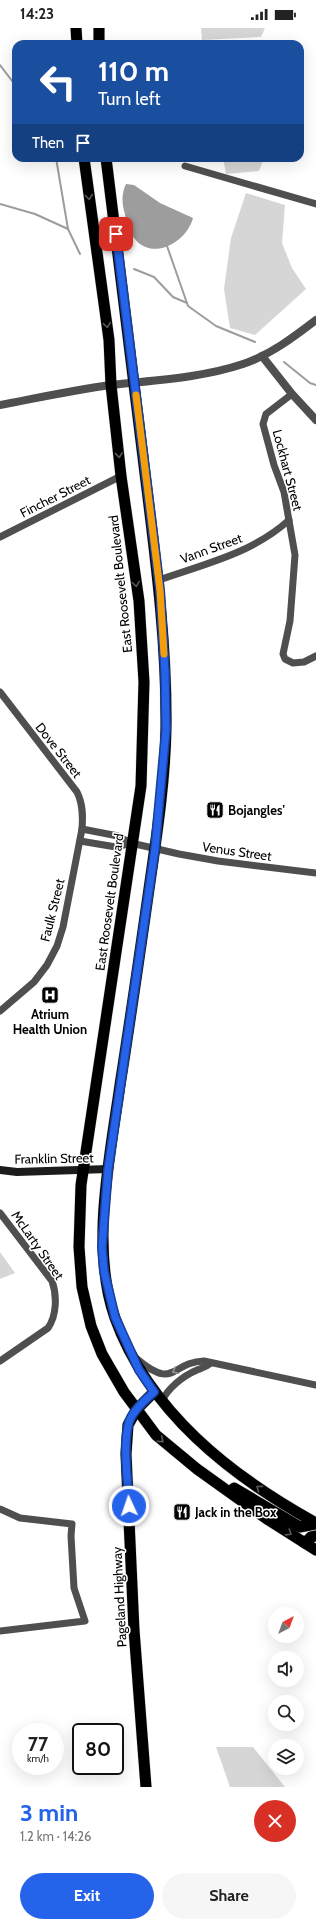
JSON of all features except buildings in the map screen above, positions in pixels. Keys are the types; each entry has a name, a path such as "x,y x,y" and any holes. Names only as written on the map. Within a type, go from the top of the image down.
{"highway":[{"path":"76,28 77,40"},
{"path":"99,28 99,40"},
{"name":"East Roosevelt Boulevard","path":"85,162 109,340 111,385 121,476 139,601 144,682 141,786 131,843 83,1170 78,1247 82,1287 91,1326 102,1354 124,1392 156,1435 205,1475 266,1519 316,1550"},
{"path":"106,162 159,580 165,672 166,730 155,849 108,1170 102,1247 104,1271 115,1317 139,1370 154,1392 198,1442 281,1503 316,1523"},
{"name":"Pageland Highway","path":"146,1787 134,1630 126,1454 128,1425 137,1410 154,1392"},
{"path":"205,1475 218,1477 300,1527 316,1523"},
{"path":"305,1543 310,1537 316,1536"}],"main road":[{"name":"Franklin Street","path":"0,1170 17,1172 108,1170"}],"street":[{"path":"185,166 316,204"},
{"path":"0,405 111,385 206,374 243,364 262,356 316,320"},
{"path":"262,356 292,394 316,420"},
{"name":"Lockhart Street","path":"292,394 266,414 263,424 284,492 295,555 290,621 283,654 285,659 296,663 304,662 316,656"},
{"name":"Fincher Street","path":"0,537 121,476"},
{"name":"Vann Street","path":"159,580 237,553 277,531 289,520"},
{"name":"Dove Street","path":"0,692 77,792 81,801 82,811 80,841"},
{"path":"82,829 118,836 131,843 155,849"},
{"path":"80,841 116,847 131,843"},
{"name":"Faulk Street","path":"0,1011 34,982 47,965 57,946 66,915 80,841"},
{"name":"Venus Street","path":"155,849 218,861 316,873"},
{"name":"McLarty Street","path":"0,1212 52,1281 55,1288 56,1303 52,1322 48,1328 0,1362"},
{"path":"132,1354 150,1369 165,1374 175,1372 192,1362 204,1361 316,1385"},
{"path":"162,1401 167,1392 173,1386 189,1374 211,1363"},
{"path":"0,1509 20,1518 72,1524 71,1536 74,1588 85,1621 0,1631"}],"shaded area":[{"path":"201,28 265,28 261,37 202,40"},
{"path":"224,162 262,162 259,171 226,174"},
{"path":"126,184 134,185 160,203 193,218 183,236 166,247 157,249 148,248 139,243 129,230 124,211 123,196"},
{"path":"246,193 285,205 282,243 292,268 306,289 255,335 230,328 224,289 231,238"},
{"path":"0,1252 15,1273 0,1279"},
{"path":"216,1747 253,1747 268,1766 268,1775 275,1775 285,1787 230,1787"}],"waterway":[{"path":"0,65 12,81"},
{"path":"57,162 68,229 80,254"},
{"path":"0,204 35,214 68,229"},
{"path":"167,246 188,306 216,326 255,342"},
{"path":"134,269 154,277 173,297 187,303"},
{"path":"284,362 310,383 316,385"}],"slow traffic":[{"path":"136,395 160,590 164,654"}],"place":[{"name":"Bojangles'","path":"215,810"},
{"name":"Atrium Health Union","path":"50,995"},
{"name":"Jack in the Box","path":"182,1512"}],"route":[{"path":"116,234 160,590 165,672 166,730 155,849 108,1170 102,1247 104,1271 115,1317 139,1370 154,1392 137,1410 128,1425 126,1454 129,1506"}]}
